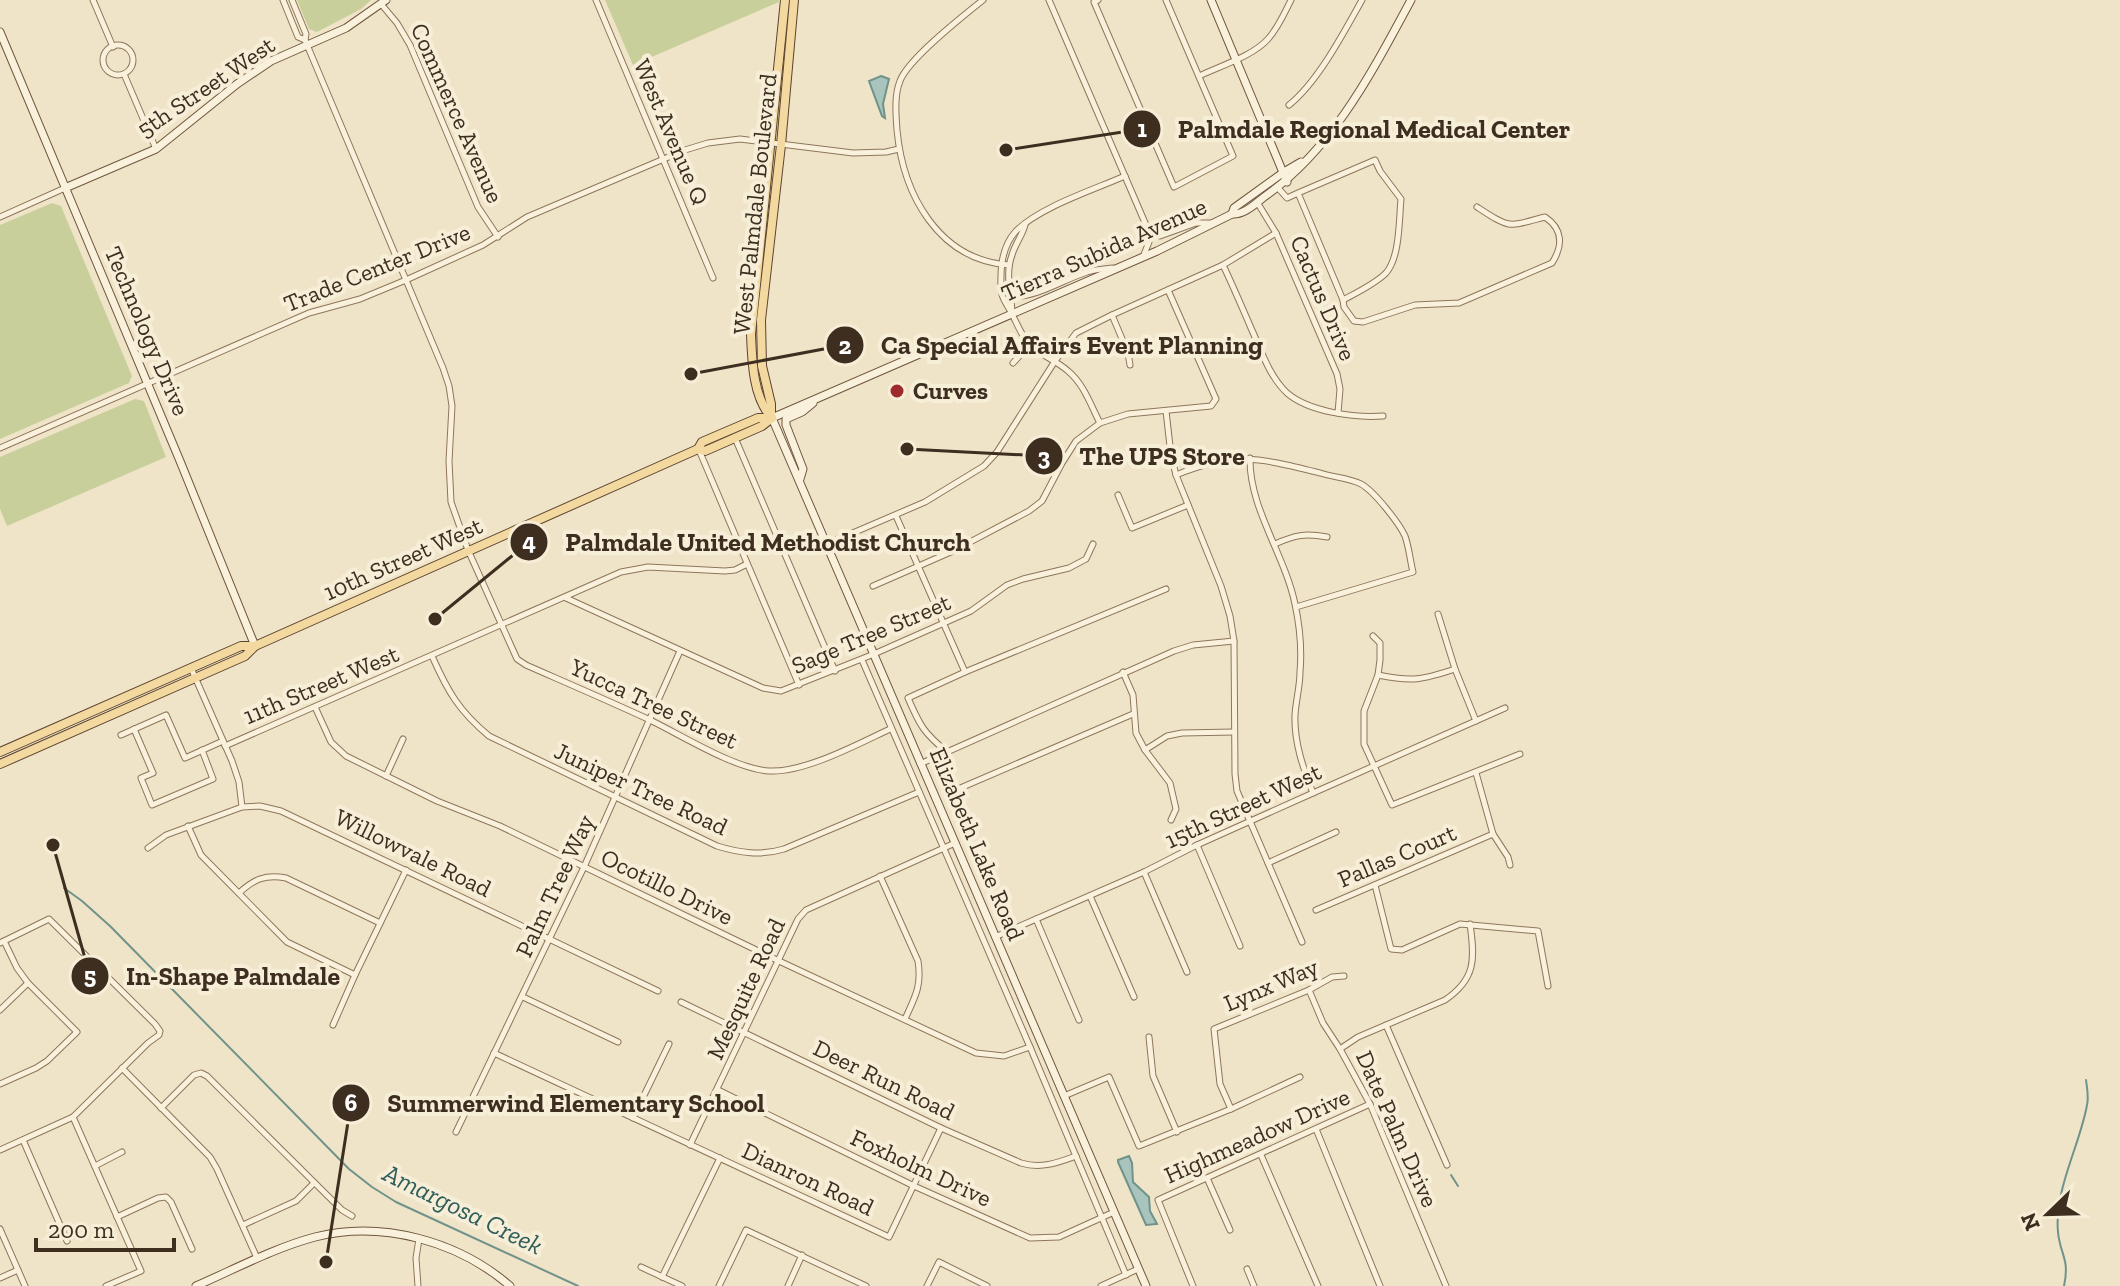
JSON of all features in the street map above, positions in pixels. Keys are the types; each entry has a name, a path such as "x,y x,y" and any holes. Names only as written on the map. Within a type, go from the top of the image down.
{"main road":[{"name":"West Palmdale Boulevard","path":"772,418 756,325 785,0"},
{"name":"West Palmdale Boulevard","path":"756,325 781,145 794,0"},
{"path":"1211,0 1287,182"},
{"name":"Tierra Subida Avenue","path":"772,418 1143,257 1232,214 1238,215 1287,182 1349,109 1366,84 1411,0"},
{"name":"5th Street West","path":"65,188 156,149 271,61 346,28 383,2"},
{"name":"Technology Drive","path":"0,32 255,646"},
{"name":"Tierra Subida Avenue","path":"1232,214 1234,208 1307,159"},
{"path":"800,482 803,469 786,419 802,412 820,397"},
{"name":"10th Street West","path":"0,752 193,672 245,656 255,646 698,449 702,442 758,418 772,418"},
{"name":"10th Street West","path":"698,449 705,451 762,426 772,418"},
{"name":"Elizabeth Lake Road","path":"772,418 1146,1286"},
{"name":"10th Street West","path":"0,764 193,672"},
{"path":"196,1286 291,1245 355,1231 402,1235 450,1248 487,1267 510,1286"}],"street":[{"path":"93,0 113,47"},
{"path":"283,0 298,37 306,43"},
{"path":"292,0 306,34 306,43"},
{"name":"West Avenue Q","path":"596,0 713,278"},
{"path":"983,0 921,53 904,73 897,92 899,149 921,209 937,231 969,253 1009,265"},
{"path":"1049,0 1125,176 1158,241 1153,252"},
{"path":"1096,1 1174,187 1233,156 1166,0"},
{"path":"1199,76 1266,42 1278,27 1291,0"},
{"path":"1289,105 1299,98 1339,43 1362,0"},
{"name":"Commerce Avenue","path":"383,2 410,45 478,207 498,237"},
{"name":"Yucca Tree Street","path":"306,43 449,386 453,425 449,461 451,502 468,550 517,659 722,756 769,771 831,757 890,729"},
{"path":"113,47 124,47 132,55 130,70 124,74 113,74 105,66 105,55 113,47"},
{"path":"124,74 156,149"},
{"name":"Trade Center Drive","path":"0,448 309,313 360,299 406,280 498,237 527,217 685,150 740,139 856,153 899,149"},
{"path":"1278,188 1286,198 1375,160 1401,199 1393,259 1385,273 1343,300"},
{"path":"1100,423 1077,380 1030,344 1019,330 1001,292 1001,265 1010,239 1038,214 1125,176"},
{"name":"5th Street West","path":"0,217 65,188"},
{"path":"1298,193 1344,307 1354,321 1363,322 1415,305 1459,303 1552,263 1558,254 1561,237 1553,222 1545,217 1514,226 1504,224 1477,207"},
{"name":"Cactus Drive","path":"1257,202 1276,233 1337,374 1340,389 1338,413"},
{"path":"1152,234 1168,234 1196,223 1216,223"},
{"path":"1012,313 1009,265 1025,224"},
{"path":"827,544 925,502 976,472 997,452 1076,333 1223,265 1276,233"},
{"path":"1143,257 1152,234"},
{"path":"1223,265 1274,378 1289,394 1306,404 1338,413 1361,417 1383,416"},
{"path":"1011,297 1021,297 1089,271 1118,267"},
{"path":"873,586 953,551 1029,511 1042,501 1076,441 1100,423 1128,414 1211,406 1216,399 1168,290"},
{"path":"1112,315 1130,365"},
{"path":"1013,363 1030,344"},
{"path":"1166,411 1176,475 1230,616 1234,641 1237,791 1302,942"},
{"path":"735,438 835,671"},
{"path":"698,449 799,685"},
{"path":"1176,475 1228,459 1250,458 1362,485 1380,501 1404,535 1413,572 1296,607"},
{"path":"1250,458 1253,491 1289,579 1296,607 1301,642 1296,732 1301,761 1313,793"},
{"path":"1118,495 1132,528 1188,505"},
{"path":"896,516 965,672"},
{"path":"1275,544 1307,534 1327,537"},
{"name":"Sage Tree Street","path":"566,598 763,688 781,691 862,660 971,611 1007,585 1069,568 1086,559 1093,544"},
{"name":"11th Street West","path":"134,729 166,715 185,758 315,707 621,572 648,567 725,571 747,564"},
{"path":"947,752 927,735 917,721 908,698 1166,589"},
{"path":"1438,614 1476,721"},
{"path":"1373,636 1380,643 1380,660 1378,675 1364,711 1364,744 1392,805 1520,754"},
{"path":"920,764 1123,672 1193,645 1234,641"},
{"name":"Palm Tree Way","path":"456,1132 551,938 680,651"},
{"name":"Juniper Tree Road","path":"432,656 453,700 489,736 717,846 761,854 784,849 919,792"},
{"path":"862,660 1126,1275"},
{"path":"1378,675 1407,681 1455,669"},
{"path":"193,672 239,782 242,807"},
{"path":"1123,672 1133,695 1136,733 1170,783 1176,809 1171,820"},
{"name":"Ocotillo Drive","path":"315,707 331,742 346,756 437,801 500,826 976,1053 1004,1056 1030,1047"},
{"name":"15th Street West","path":"995,937 1505,708"},
{"path":"947,752 943,775 945,783 950,789 958,789 1133,714"},
{"path":"121,735 134,729 153,773 141,778 152,805 213,779 202,750"},
{"path":"1145,750 1167,736 1234,732"},
{"path":"386,776 403,739"},
{"path":"1476,773 1493,834 1510,865"},
{"name":"Willowvale Road","path":"148,848 166,835 242,807 260,806 281,811 658,991"},
{"path":"188,826 201,855 287,942 355,975"},
{"path":"1268,863 1336,832"},
{"name":"Pallas Court","path":"1316,910 1493,834"},
{"name":"Mesquite Road","path":"690,1145 798,919 806,910 955,843"},
{"path":"1197,845 1240,946"},
{"path":"333,1025 406,870"},
{"path":"1144,872 1187,972"},
{"path":"880,876 918,961 921,977 918,992 905,1019"},
{"path":"239,893 259,878 286,878 380,923"},
{"path":"1375,885 1391,949 1402,950 1460,924 1538,931 1548,986"},
{"path":"1090,896 1134,997"},
{"path":"0,1084 47,1061 77,1032 28,983 2,942 49,919 160,1031 73,1117 0,1150"},
{"path":"1036,919 1079,1020"},
{"path":"1340,1049 1358,1037 1445,1000 1455,992 1473,967 1470,924"},
{"name":"Lynx Way","path":"1231,1109 1220,1084 1214,1029 1309,990 1332,977 1344,976"},
{"path":"0,1010 28,983"},
{"name":"Date Palm Drive","path":"1309,990 1323,1023 1370,1104 1446,1286"},
{"path":"523,997 618,1042"},
{"name":"Deer Run Road","path":"681,1002 941,1128 1021,1163 1033,1167 1050,1165 1076,1156"},
{"path":"1386,1025 1447,1165"},
{"path":"1149,1037 1153,1076 1177,1132"},
{"path":"633,1118 669,1044"},
{"name":"Dianron Road","path":"494,1053 889,1237 914,1186"},
{"path":"122,1068 210,1157 258,1259"},
{"path":"161,1108 194,1075 201,1073 212,1080 342,1210 352,1216"},
{"path":"1064,1096 1109,1077 1139,1146 1300,1077"},
{"name":"Foxholm Drive","path":"718,1090 914,1186 1030,1238 1059,1237 1114,1212"},
{"name":"Highmeadow Drive","path":"1193,1286 1158,1200 1370,1104"},
{"path":"73,1117 141,1271 106,1286"},
{"path":"914,1186 941,1128"},
{"path":"1316,1129 1380,1286"},
{"path":"23,1140 67,1241"},
{"path":"95,1166 122,1152"},
{"path":"1261,1155 1318,1286"},
{"path":"662,1277 720,1158"},
{"path":"1207,1178 1230,1230"},
{"path":"243,1225 296,1201 314,1183"},
{"path":"117,1217 166,1197 192,1249"},
{"path":"0,1229 25,1286"},
{"path":"719,1286 746,1230 862,1285"},
{"path":"418,1286 416,1258 419,1239"},
{"path":"788,1286 802,1255"},
{"path":"927,1286 939,1262 987,1286"},
{"path":"641,1267 682,1286"},
{"path":"1101,1286 1138,1269"},
{"path":"1247,1269 1254,1286"},
{"path":"0,1278 18,1270"}],"green space":[{"path":"297,0 371,0 361,9 317,32 309,29"},
{"path":"605,0 779,0 779,2 633,65"},
{"path":"52,203 61,206 132,376 129,383 0,439 0,225"},
{"path":"135,399 144,401 166,457 7,526 0,509 0,457"}],"water":[{"path":"881,76 889,79 883,104 885,118 869,81"},
{"path":"1129,1156 1133,1182 1149,1197 1150,1211 1157,1224 1146,1225 1118,1162"}],"waterway":[{"name":"Amargosa Creek","path":"64,888 110,926 349,1169 372,1187 396,1202 578,1286"},
{"path":"2064,1286 2066,1269 2059,1240 2058,1216 2087,1105 2086,1080"},
{"path":"1451,1175 1458,1186"}],"place":[{"name":"Palmdale Regional Medical Center","path":"1006,150"},
{"name":"Ca Special Affairs Event Planning","path":"691,374"},
{"name":"Curves","path":"897,391"},
{"name":"The UPS Store","path":"907,449"},
{"name":"Palmdale United Methodist Church","path":"435,619"},
{"name":"In-Shape Palmdale","path":"53,845"},
{"name":"Summerwind Elementary School","path":"326,1262"}]}
